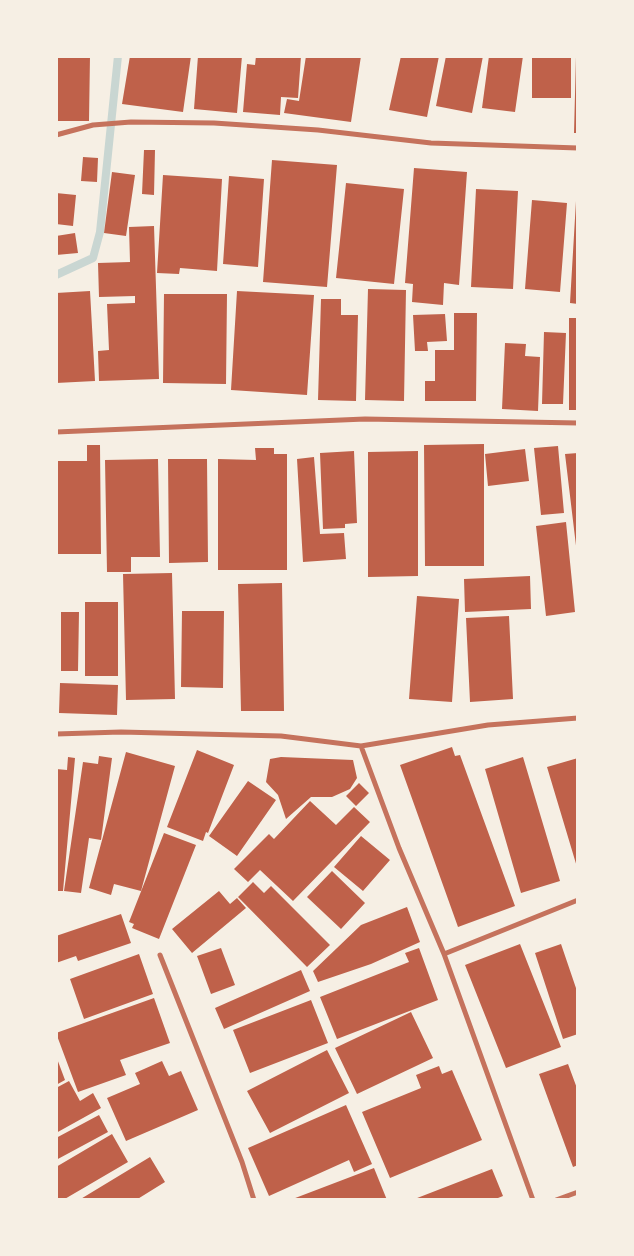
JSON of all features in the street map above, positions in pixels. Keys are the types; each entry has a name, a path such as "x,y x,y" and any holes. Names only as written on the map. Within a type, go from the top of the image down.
{"street":[{"path":"56,135 93,125 131,122 214,123 318,130 430,144 578,148"},
{"path":"56,432 365,419 578,423"},
{"path":"56,734 121,732 281,736 361,746 488,725 578,718"},
{"path":"361,746 399,848 444,954 533,1200"},
{"path":"444,954 578,900"},
{"path":"160,955 242,1162 254,1200"},
{"path":"556,1200 578,1192"}],"building":[{"path":"56,56 90,56 89,121 56,121"},
{"path":"130,56 191,56 183,112 122,104"},
{"path":"198,56 242,56 237,113 194,109"},
{"path":"256,56 301,56 298,98 281,97 280,115 243,112 247,64 255,65"},
{"path":"306,56 361,56 351,122 284,113 287,99 299,101"},
{"path":"401,56 439,56 427,117 389,110"},
{"path":"446,56 483,56 472,113 436,106"},
{"path":"489,56 523,56 515,112 482,108"},
{"path":"532,56 571,56 571,98 532,98"},
{"path":"576,56 578,56 578,133 574,133"},
{"path":"144,150 155,150 154,195 142,194"},
{"path":"83,157 98,158 97,182 81,181"},
{"path":"272,160 337,165 327,287 263,282"},
{"path":"414,168 467,172 459,285 444,283 443,305 412,302 413,284 405,283"},
{"path":"112,172 135,175 126,236 104,233"},
{"path":"163,175 222,179 217,271 180,268 179,274 157,273"},
{"path":"229,176 264,179 258,267 223,264"},
{"path":"346,183 404,189 394,284 336,278"},
{"path":"476,189 518,191 513,289 471,287"},
{"path":"56,193 76,195 73,226 56,224"},
{"path":"532,200 567,203 560,292 525,289"},
{"path":"576,201 578,201 578,304 570,303"},
{"path":"154,226 159,379 99,381 98,351 109,350 107,304 135,303 135,296 99,297 98,263 130,262 129,227"},
{"path":"75,233 78,253 56,255 56,236"},
{"path":"368,289 406,290 404,401 365,400"},
{"path":"90,291 95,381 56,383 56,293"},
{"path":"237,291 314,295 307,395 231,390"},
{"path":"164,294 227,294 226,384 163,383"},
{"path":"321,299 341,299 341,315 358,315 356,401 318,400"},
{"path":"454,313 477,313 476,401 425,401 425,381 435,381 435,350 454,350"},
{"path":"445,314 447,341 427,342 428,351 415,351 413,315"},
{"path":"569,318 578,318 578,410 569,410"},
{"path":"544,332 566,333 563,404 542,404"},
{"path":"505,343 526,344 525,356 540,357 538,411 502,409"},
{"path":"484,444 484,566 425,566 424,445"},
{"path":"87,445 100,445 101,554 56,554 56,461 87,461"},
{"path":"558,446 564,513 541,515 534,448"},
{"path":"255,448 274,448 274,454 287,454 287,570 218,570 218,459 256,460"},
{"path":"525,449 529,481 488,486 485,454"},
{"path":"354,451 357,523 345,524 345,528 323,529 320,453"},
{"path":"418,451 418,576 368,577 368,452"},
{"path":"578,453 578,554 577,554 565,454"},
{"path":"314,457 320,534 344,533 346,559 303,562 297,459"},
{"path":"158,459 160,557 131,557 131,572 107,572 105,460"},
{"path":"168,459 207,459 208,562 169,563"},
{"path":"566,522 575,612 546,616 536,526"},
{"path":"172,573 175,699 126,700 123,574"},
{"path":"530,576 531,609 465,612 464,579"},
{"path":"282,583 284,711 241,711 238,584"},
{"path":"417,596 459,599 452,702 409,699"},
{"path":"85,602 118,602 118,676 85,676"},
{"path":"182,611 224,611 223,688 181,687"},
{"path":"61,612 79,612 78,671 61,671"},
{"path":"509,616 513,699 470,702 466,618"},
{"path":"60,683 118,685 117,715 59,713"},
{"path":"452,747 455,756 460,755 515,906 458,927 400,765"},
{"path":"197,750 234,765 208,833 206,832 203,841 167,827"},
{"path":"126,752 175,766 141,891 114,884 111,895 89,888"},
{"path":"99,756 112,758 101,840 89,838 81,893 64,891 83,762 98,764"},
{"path":"68,757 75,758 63,891 56,891 56,769 67,770"},
{"path":"281,757 353,760 357,778 350,789 332,797 311,797 286,819 278,795 266,782 270,759"},
{"path":"523,757 560,881 521,893 485,769"},
{"path":"578,758 578,867 577,867 547,767"},
{"path":"248,781 276,800 237,856 209,836"},
{"path":"359,783 369,793 356,806 346,796"},
{"path":"310,801 336,825 354,807 370,822 293,901 260,870 248,882 234,869 269,834 274,839"},
{"path":"164,833 196,845 159,939 132,928 134,924 129,922"},
{"path":"361,836 390,860 363,891 334,867"},
{"path":"332,871 365,903 341,929 307,897"},
{"path":"253,882 264,893 271,886 330,945 307,967 238,897"},
{"path":"219,891 230,904 237,898 246,908 192,953 172,929"},
{"path":"407,907 420,942 371,964 318,982 313,971 361,925"},
{"path":"121,914 131,943 78,961 76,956 56,963 56,936"},
{"path":"520,944 561,1047 506,1068 465,965"},
{"path":"561,944 578,994 578,1034 563,1039 535,953"},
{"path":"221,948 235,985 211,994 197,956"},
{"path":"419,948 438,1000 337,1039 320,997 409,962 405,953"},
{"path":"139,954 153,994 84,1019 70,979"},
{"path":"301,970 310,991 224,1029 215,1008"},
{"path":"154,998 170,1043 120,1060 126,1075 78,1092 56,1033"},
{"path":"311,1000 328,1043 250,1073 233,1030"},
{"path":"411,1012 433,1058 357,1094 335,1048"},
{"path":"327,1050 349,1093 270,1133 247,1091"},
{"path":"56,1056 65,1080 56,1085"},
{"path":"162,1061 169,1076 181,1071 198,1110 126,1141 107,1098 140,1084 135,1073"},
{"path":"568,1064 578,1091 578,1165 573,1167 539,1074"},
{"path":"439,1066 442,1074 452,1070 482,1140 390,1178 362,1112 421,1088 416,1075"},
{"path":"69,1081 80,1101 93,1093 101,1108 56,1133 56,1088"},
{"path":"346,1105 372,1164 354,1172 349,1160 269,1196 248,1148"},
{"path":"99,1115 108,1132 56,1160 56,1138"},
{"path":"112,1134 128,1162 63,1200 56,1200 56,1167"},
{"path":"150,1157 165,1182 136,1200 79,1200"},
{"path":"374,1168 387,1200 290,1200"},
{"path":"492,1169 503,1196 493,1200 412,1200"}],"waterway":[{"path":"56,275 93,258 100,232 118,56"}]}
